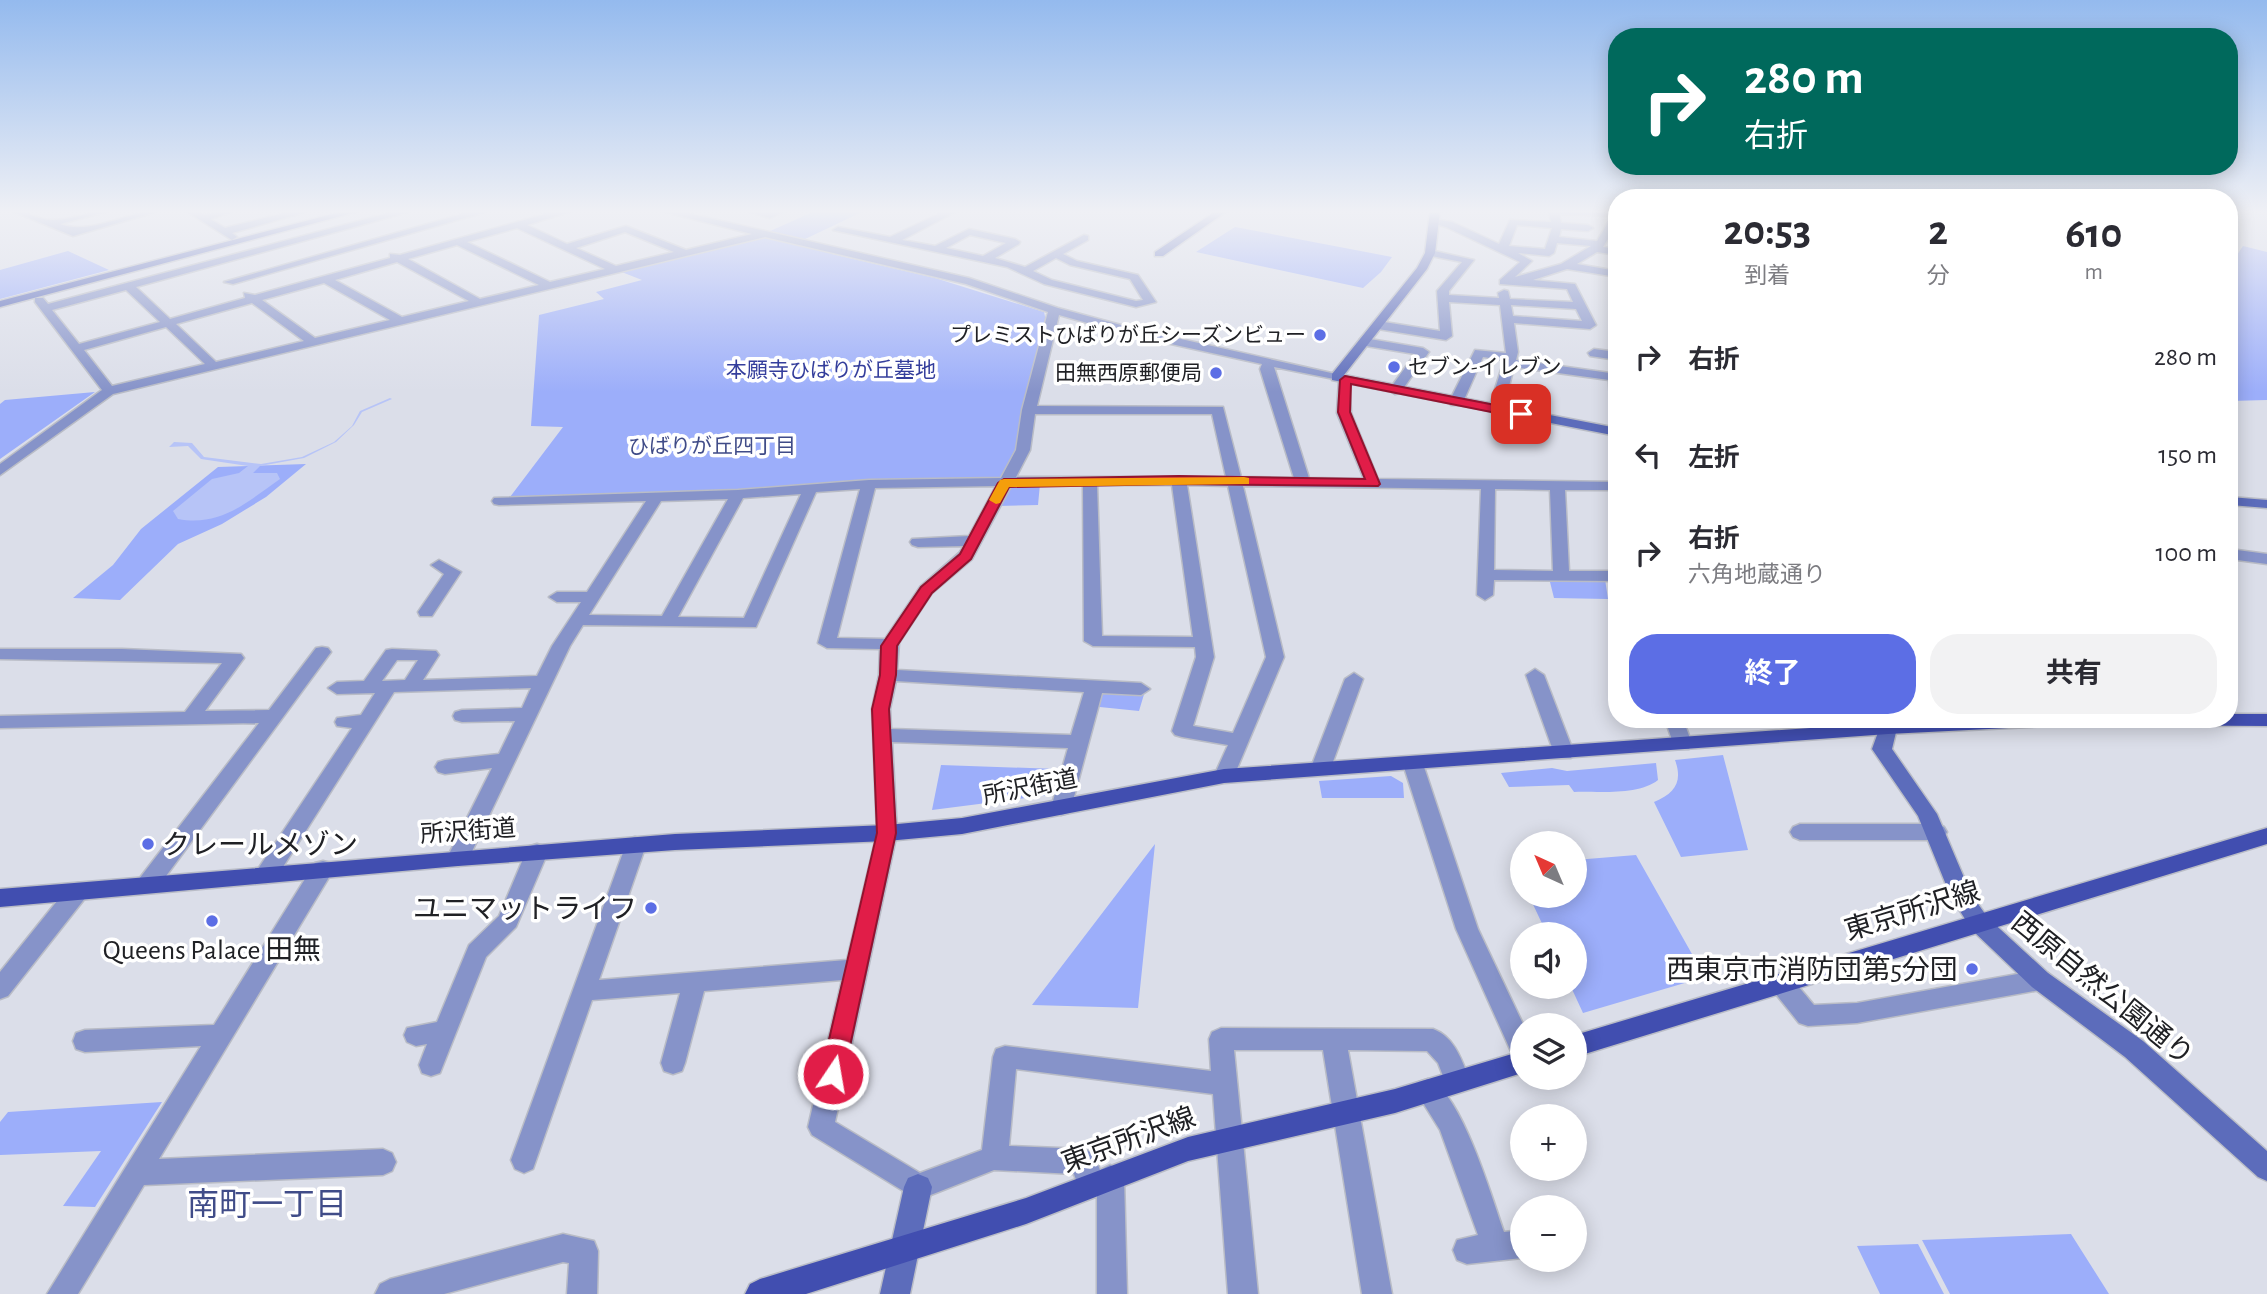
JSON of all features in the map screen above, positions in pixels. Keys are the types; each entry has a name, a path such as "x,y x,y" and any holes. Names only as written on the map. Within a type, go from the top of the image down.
{"main road":[{"path":"2238,720 2267,720"},
{"name":"所沢街道","path":"0,898 537,852 962,827 1224,776 1682,744 1848,728"},
{"name":"東京所沢線","path":"1587,1042 2267,836"},
{"name":"東京所沢線","path":"760,1294 1026,1211 1188,1149 1346,1113 1510,1066"}],"street":[{"path":"0,304 126,271"},
{"path":"46,308 182,271"},
{"path":"211,271 255,299 313,342"},
{"path":"229,282 267,271"},
{"path":"76,349 354,271"},
{"path":"422,271 478,302"},
{"path":"520,271 548,285"},
{"path":"0,471 109,391 604,271"},
{"path":"927,271 969,281 1054,310 1130,331 1341,379 1608,430"},
{"path":"1026,271 1060,285 1136,304 1150,302 1134,277 1110,271"},
{"path":"1373,484 1344,412 1341,379 1364,342 1421,271"},
{"path":"1378,325 1446,336 1443,291 1459,271"},
{"path":"1504,282 1516,271"},
{"path":"1519,282 1548,271"},
{"path":"326,279 400,321"},
{"path":"1504,282 1571,286 1590,326 1508,319"},
{"path":"1496,409 1511,360 1504,282"},
{"path":"128,286 214,366"},
{"path":"35,295 109,391"},
{"path":"1443,298 1580,306"},
{"path":"918,1187 821,1127 887,833 881,709 891,644 926,590 966,556 1023,450 1029,410 1054,310"},
{"path":"1364,342 1423,352 1395,390"},
{"path":"1456,402 1479,353 1608,376"},
{"path":"1594,353 1608,355"},
{"path":"1270,362 1266,369 1303,483"},
{"path":"1029,410 1218,410 1275,657 1237,740 1224,776"},
{"path":"1179,480 1205,657 1182,731 1237,740"},
{"path":"499,501 738,494 869,484 1236,480 1608,486"},
{"path":"1090,481 1093,641 1202,642"},
{"path":"869,484 827,643 891,644"},
{"path":"1485,595 1488,485"},
{"path":"1557,485 1561,576"},
{"path":"577,620 750,623 811,487"},
{"path":"667,622 738,494"},
{"path":"458,858 577,620 657,496"},
{"path":"2238,502 2267,504"},
{"path":"918,542 974,541"},
{"path":"2238,555 2267,559"},
{"path":"426,612 453,572 439,565"},
{"path":"1485,575 1608,576"},
{"path":"557,597 592,597"},
{"path":"147,885 322,652"},
{"path":"0,654 235,658 188,719"},
{"path":"266,875 366,721 392,654 430,655 410,686"},
{"path":"888,675 1141,689"},
{"path":"1535,675 1564,753"},
{"path":"1320,770 1354,679"},
{"path":"337,688 544,682"},
{"path":"1061,808 1094,687"},
{"path":"462,716 528,714"},
{"path":"0,722 274,716"},
{"path":"344,722 366,721"},
{"path":"1677,728 1682,744"},
{"name":"西原自然公園通り","path":"1889,728 1882,749 1937,832 1962,897 1980,924 2040,980 2134,1049 2267,1168"},
{"path":"882,735 1079,741"},
{"path":"445,767 505,760"},
{"path":"1413,764 1467,929 1510,1022"},
{"path":"1800,832 1937,832"},
{"path":"524,1160 635,845"},
{"path":"431,1065 477,952 508,921 537,852"},
{"path":"62,1294 323,869"},
{"path":"0,989 78,891"},
{"path":"584,991 856,970"},
{"path":"1779,984 1808,1016 1857,1013 2040,980"},
{"path":"673,1063 695,982"},
{"path":"416,1035 445,1031"},
{"path":"85,1041 221,1035"},
{"path":"1242,1294 1222,1040 1433,1040 1448,1057 1457,1081"},
{"path":"1334,1040 1377,1294"},
{"path":"994,1158 1005,1057 1224,1084"},
{"path":"1428,1090 1451,1124 1509,1245 1467,1250"},
{"path":"918,1187 994,1158 1084,1161 1100,1181 1112,1294"},
{"path":"138,1173 383,1162"},
{"path":"895,1294 918,1187"},
{"path":"390,1294 563,1248 584,1251 582,1294"}],"green space":[{"path":"0,271 104,271 0,299"},
{"name":"本願寺ひばりが丘墓地","path":"620,271 907,271 1044,312 1046,321 1018,449 1002,480 510,497 563,427 531,426 539,315 604,299 596,292 642,280"},
{"path":"1286,271 1381,271 1363,288"},
{"path":"2238,271 2267,271 2267,400 2238,401"},
{"path":"95,392 0,459 0,404 5,400"},
{"path":"306,464 266,497 222,524 178,544 120,600 73,598 113,565 141,529 218,467"},
{"path":"1040,484 1038,505 997,506 1007,485"},
{"path":"1549,578 1605,579 1608,599 1554,598"},
{"path":"1095,688 1145,691 1139,711 1090,706"},
{"path":"1723,755 1748,850 1681,857 1654,802 1667,795 1675,786 1678,775 1675,760"},
{"path":"1656,763 1658,780 1640,788 1618,792 1574,792 1569,785 1509,787 1501,773 1552,768 1567,771"},
{"path":"941,765 1058,769 1050,795 932,810"},
{"path":"1391,776 1403,783 1404,798 1322,798 1319,781"},
{"path":"1155,844 1138,1008 1032,1005"},
{"path":"1636,855 1705,977 1583,1013 1577,999 1587,999 1587,922 1541,922 1535,908 1587,908 1587,859"},
{"path":"162,1102 95,1207 63,1206 101,1151 0,1155 0,1122 8,1112"},
{"path":"2071,1234 2109,1294 1950,1294 1922,1240"},
{"path":"1918,1244 1944,1294 1880,1294 1857,1246"}],"shaded area":[{"path":"392,399 362,412 354,425 336,442 304,458 260,466 253,473 277,473 280,479 233,511 193,521 178,519 173,511 212,479 239,473 248,466 201,459 188,446 169,447 174,442 192,443 204,457 261,464 302,457 334,442 352,426 360,411"}],"slow traffic":[{"path":"996,500 1004,483 1244,481"}],"place":[{"name":"プレミストひばりが丘シーズンビュー","path":"1320,335"},
{"name":"セブン-イレブン","path":"1394,367"},
{"name":"田無西原郵便局","path":"1216,373"},
{"name":"クレールメゾン","path":"148,844"},
{"name":"ユニマットライフ","path":"651,908"},
{"name":"Queens Palace 田無","path":"212,921"},
{"name":"西東京市消防団第5分団","path":"1972,969"}],"district":[{"name":"ひばりが丘四丁目","path":"712,446"},
{"name":"南町一丁目","path":"267,1204"}],"route":[{"path":"833,1074 887,833 881,709 888,675 889,646 926,590 966,556 1004,483 1236,480 1373,484 1344,412 1345,380 1521,414"}]}
